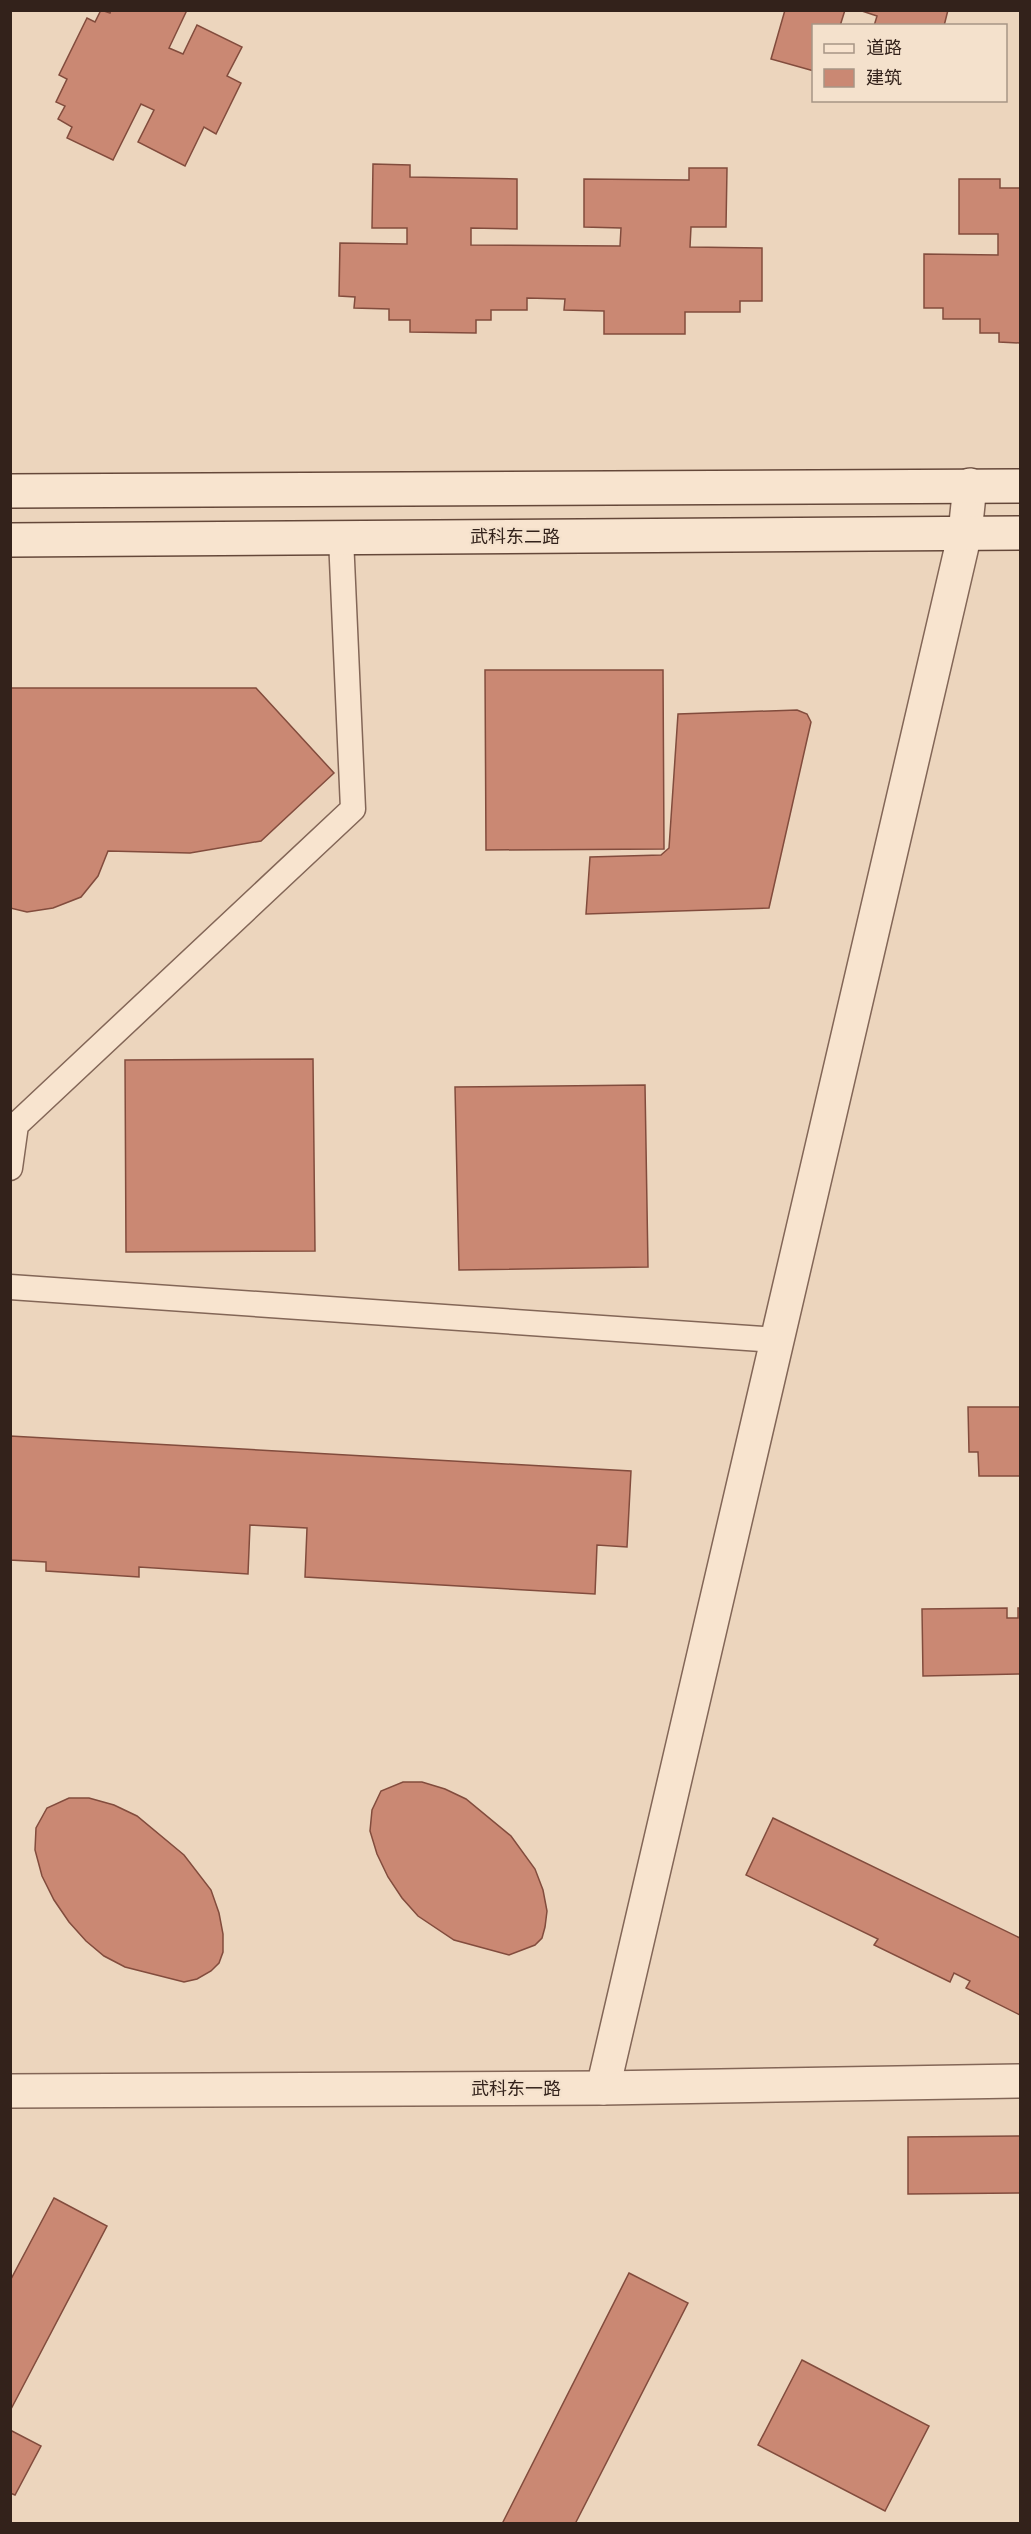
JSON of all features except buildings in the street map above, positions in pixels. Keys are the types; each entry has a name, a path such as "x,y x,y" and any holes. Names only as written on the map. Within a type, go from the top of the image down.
{"street":[{"path":"603,2088 965,532 970,485"},
{"path":"10,491 1020,486"},
{"name":"武科东二路","path":"10,540 1020,533"},
{"name":"武科东一路","path":"10,2091 603,2088 1020,2081"}],"lane":[{"path":"10,1168 16,1125 353,809 341,538"},
{"path":"10,1287 777,1340"}]}
